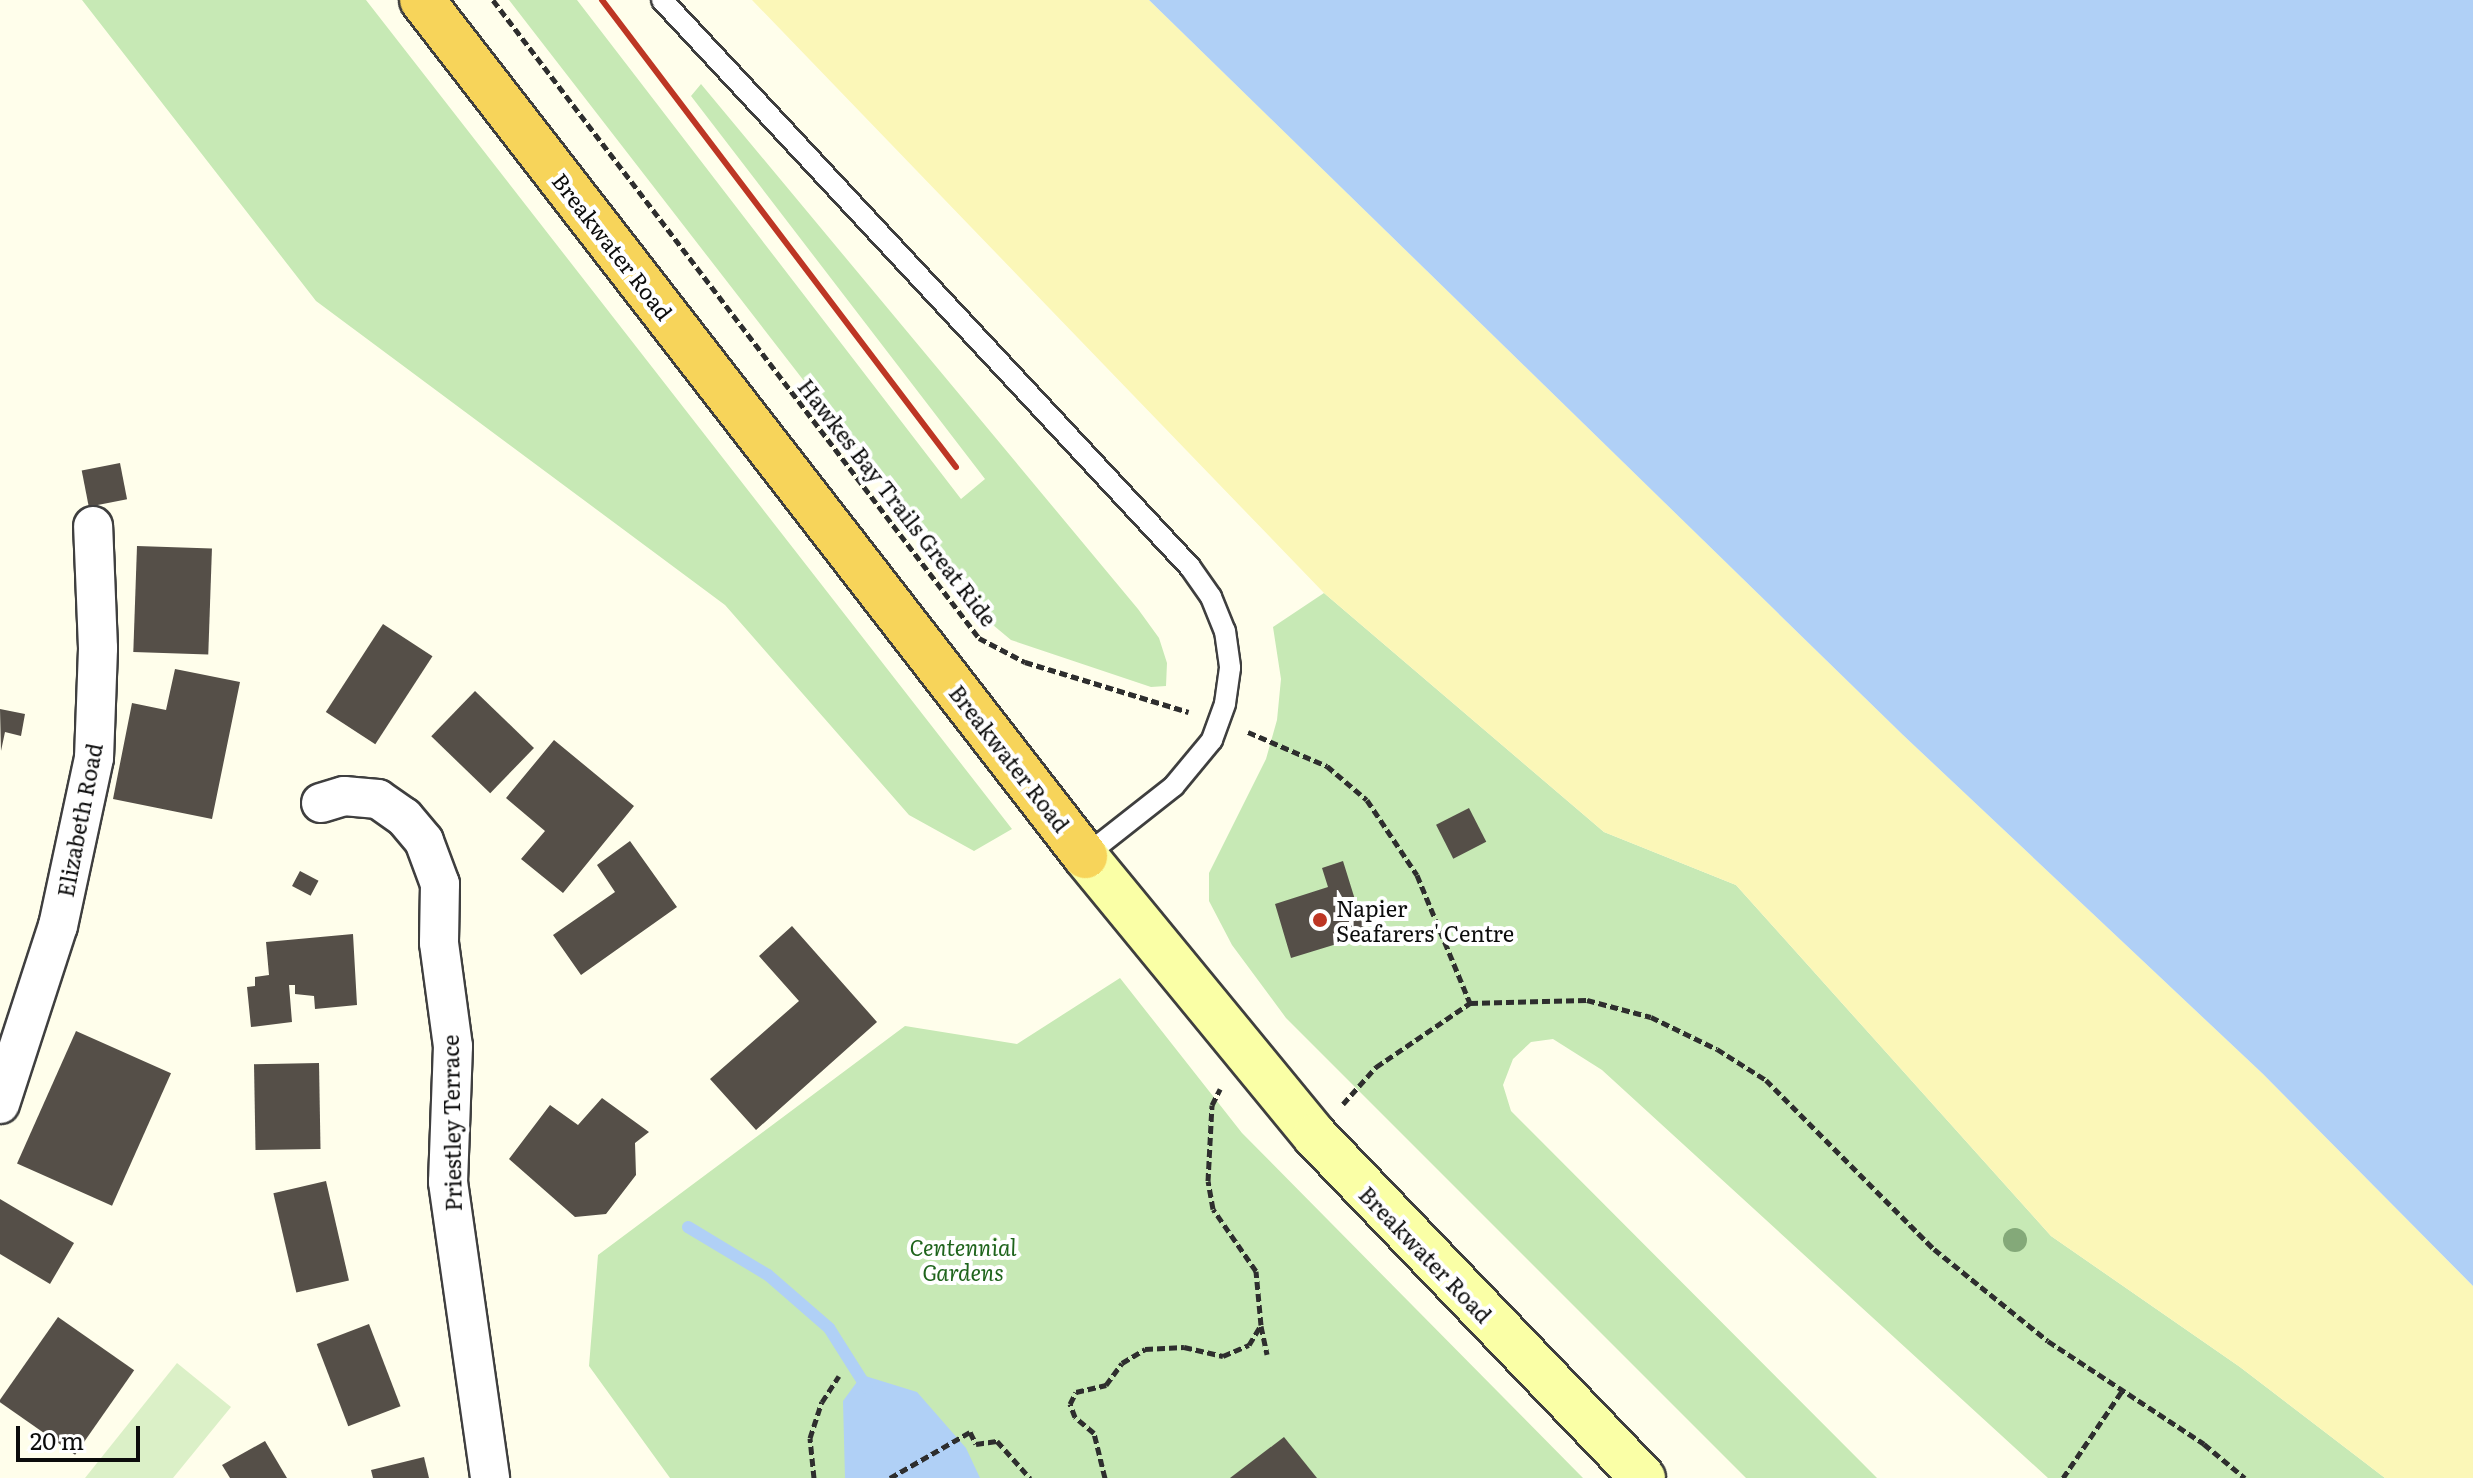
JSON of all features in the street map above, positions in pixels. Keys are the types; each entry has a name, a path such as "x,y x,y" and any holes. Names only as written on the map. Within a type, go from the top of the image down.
{"highway":[{"name":"Breakwater Road","path":"422,0 1085,856"}],"main road":[{"name":"Breakwater Road","path":"1085,856 1315,1136 1643,1478"}],"street":[{"name":"Elizabeth Road","path":"0,1104 58,926 94,758 98,648 93,526"},
{"name":"Priestley Terrace","path":"321,803 344,796 378,799 404,817 424,841 440,884 439,943 453,1046 448,1182 490,1478"}],"lane":[{"path":"662,0 1201,582 1219,614 1228,649 1228,686 1220,722 1188,773 1085,856"}],"path":[{"name":"Hawkes Bay Trails Great Ride","path":"493,0 979,638 1025,662 1220,722 1327,766 1367,800 1417,875 1470,1003"},
{"path":"1315,1136 1376,1067 1470,1003 1587,1000 1651,1017 1717,1049 1766,1080 1934,1249 2048,1341 2204,1444 2245,1478"},
{"path":"1212,1105 1208,1181 1213,1209 1256,1271 1267,1354"},
{"path":"1105,1478 1094,1433 1075,1417 1070,1404 1076,1392 1106,1385 1122,1363 1145,1349 1184,1347 1223,1356 1249,1345 1261,1325"},
{"path":"814,1478 810,1438 822,1402 839,1376"},
{"path":"2063,1478 2122,1391"},
{"path":"890,1478 970,1432 976,1444 997,1441 1030,1478"}],"green space":[{"path":"82,0 366,0 1012,829 974,851 909,815 725,605 316,301"},
{"path":"509,0 577,0 961,499 985,479 691,96 701,84 1138,609 1159,638 1167,663 1166,686 1151,687 1011,640 993,625"},
{"path":"1324,593 1604,832 1736,885 2051,1236 2240,1367 2385,1478 2048,1478 1602,1070 1553,1039 1531,1042 1513,1059 1503,1085 1511,1111 1877,1478 1746,1478 1286,1018 1232,945 1209,901 1209,873 1266,759 1277,720 1281,679 1273,627"},
{"name":"Centennial Gardens","path":"1120,978 1242,1133 1583,1478 670,1478 589,1366 598,1255 905,1026 1017,1044"},
{"path":"177,1363 231,1407 173,1478 85,1478"}],"sand":[{"path":"752,0 1149,0 1903,735 2263,1074 2473,1286 2473,1478 2385,1478 2240,1367 2051,1236 1736,885 1604,832 1324,593"}],"water":[{"path":"1149,0 2473,0 2473,1286 2263,1074 1903,735"},
{"path":"862,1375 917,1392 966,1448 980,1478 845,1478 843,1401"}],"building":[{"path":"120,463 127,499 89,507 82,470"},
{"path":"137,546 212,549 208,655 133,652"},
{"path":"383,624 432,656 375,744 326,712"},
{"path":"175,669 240,682 212,819 113,799 132,703 166,710"},
{"path":"475,691 534,748 490,793 431,736"},
{"path":"0,709 25,714 21,736 5,732 1,751"},
{"path":"554,740 634,806 563,893 521,859 545,831 506,798"},
{"path":"1469,808 1486,842 1453,859 1436,825"},
{"path":"630,841 677,907 581,975 553,935 615,892 597,865"},
{"name":"Napier Seafarers' Centre","path":"1343,861 1366,935 1291,958 1275,904 1328,887 1322,868"},
{"path":"300,871 319,881 311,896 292,886"},
{"path":"792,926 877,1022 756,1130 710,1079 799,1001 759,956"},
{"path":"353,934 357,1005 315,1009 314,996 295,994 295,985 289,985 292,1022 251,1027 247,987 255,986 255,977 269,975 266,942"},
{"path":"76,1031 171,1073 112,1206 17,1163"},
{"path":"319,1063 321,1149 256,1150 254,1064"},
{"path":"602,1098 649,1132 635,1143 636,1175 606,1214 575,1217 509,1159 550,1105 578,1125"},
{"path":"326,1181 349,1280 296,1293 273,1193"},
{"path":"0,1199 74,1243 50,1284 0,1254"},
{"path":"58,1317 134,1370 75,1455 0,1402"},
{"path":"369,1324 401,1406 348,1426 317,1344"},
{"path":"1284,1437 1317,1478 1230,1478"},
{"path":"265,1441 287,1478 230,1478 222,1465"},
{"path":"424,1457 429,1478 373,1478 371,1470"}],"waterway":[{"path":"688,1227 768,1275 829,1328 867,1388"}],"railway":[{"path":"602,0 956,467"}],"place":[{"name":"Napier Seafarers' Centre","path":"1320,920"}]}
